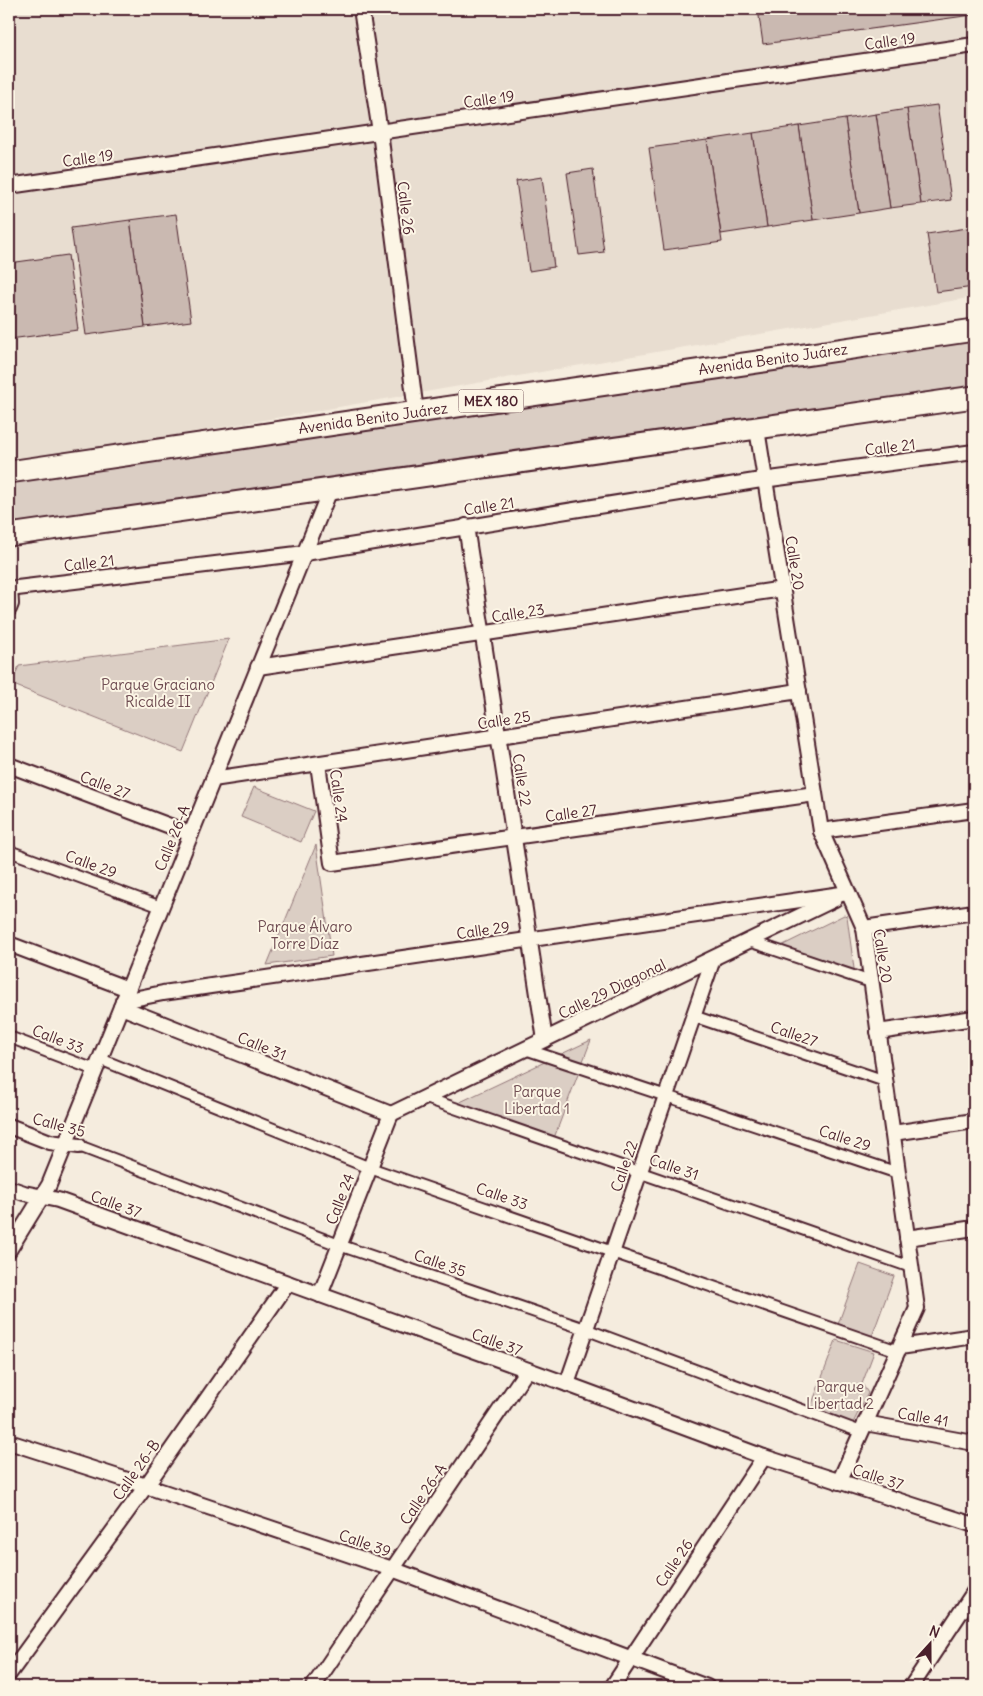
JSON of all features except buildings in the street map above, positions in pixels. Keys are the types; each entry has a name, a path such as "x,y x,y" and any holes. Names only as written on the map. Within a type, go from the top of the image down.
{"main road":[{"name":"Avenida Benito Juárez","path":"9,472 974,330"},
{"path":"9,535 974,397"}],"street":[{"name":"Calle 26","path":"362,9 380,132 416,412"},
{"name":"Calle 19","path":"9,186 974,45"},
{"name":"Calle 20","path":"757,429 821,831 864,928 917,1308 839,1482"},
{"name":"Calle 21","path":"10,588 304,552 765,480 974,452"},
{"name":"Calle 26-A","path":"9,1250 49,1184 330,490"},
{"name":"Calle 22","path":"466,526 545,1040"},
{"path":"9,609 11,604 10,588"},
{"name":"Calle 23","path":"258,667 783,589"},
{"name":"Calle 25","path":"213,779 799,691"},
{"name":"Calle 24","path":"318,764 332,863"},
{"name":"Calle 27","path":"9,765 191,834"},
{"name":"Calle 27","path":"332,863 815,794"},
{"path":"821,831 974,810"},
{"name":"Calle 29","path":"9,850 161,907"},
{"name":"Calle 29","path":"124,999 848,893"},
{"name":"Calle 29 Diagonal","path":"391,1114 848,893"},
{"path":"864,928 974,912"},
{"path":"749,941 871,982"},
{"name":"Calle 31","path":"9,944 124,999 391,1114"},
{"name":"Calle 22","path":"567,1384 713,958"},
{"name":"Calle27","path":"693,1016 885,1081"},
{"path":"878,1032 974,1018"},
{"name":"Calle 33","path":"9,1037 97,1065 370,1168 899,1349"},
{"name":"Calle 29","path":"525,1049 898,1173"},
{"name":"Calle 31","path":"426,1098 911,1267"},
{"name":"Calle 24","path":"320,1295 391,1114"},
{"path":"893,1133 974,1121"},
{"name":"Calle 35","path":"9,1126 50,1142 79,1146 339,1245 585,1329 863,1428"},
{"name":"Calle 37","path":"9,1188 58,1200 764,1457 974,1525"},
{"path":"907,1238 974,1228"},
{"name":"Calle 26-B","path":"9,1674 146,1486 288,1284"},
{"path":"899,1349 974,1336"},
{"name":"Calle 26-A","path":"313,1687 526,1370"},
{"name":"Calle 41","path":"863,1428 973,1442"},
{"name":"Calle 39","path":"9,1442 392,1569 707,1687"},
{"name":"Calle 26","path":"612,1687 764,1457"},
{"path":"911,1687 974,1592"}],"shaded area":[{"path":"9,9 974,9 974,297 9,464"}],"green space":[{"path":"974,340 974,387 9,527 9,482"},
{"name":"Parque Graciano Ricalde II","path":"229,639 183,752 11,684 19,666"},
{"path":"254,787 314,811 301,842 241,817"},
{"name":"Parque Álvaro Torre Díaz","path":"316,845 332,956 267,965"},
{"path":"844,915 847,916 855,976 775,949"},
{"name":"Parque Libertad 1","path":"591,1040 554,1138 456,1104"},
{"path":"860,1264 894,1276 871,1339 837,1327"},
{"name":"Parque Libertad 2","path":"836,1340 874,1352 862,1384 868,1393 852,1425 810,1409"}]}
